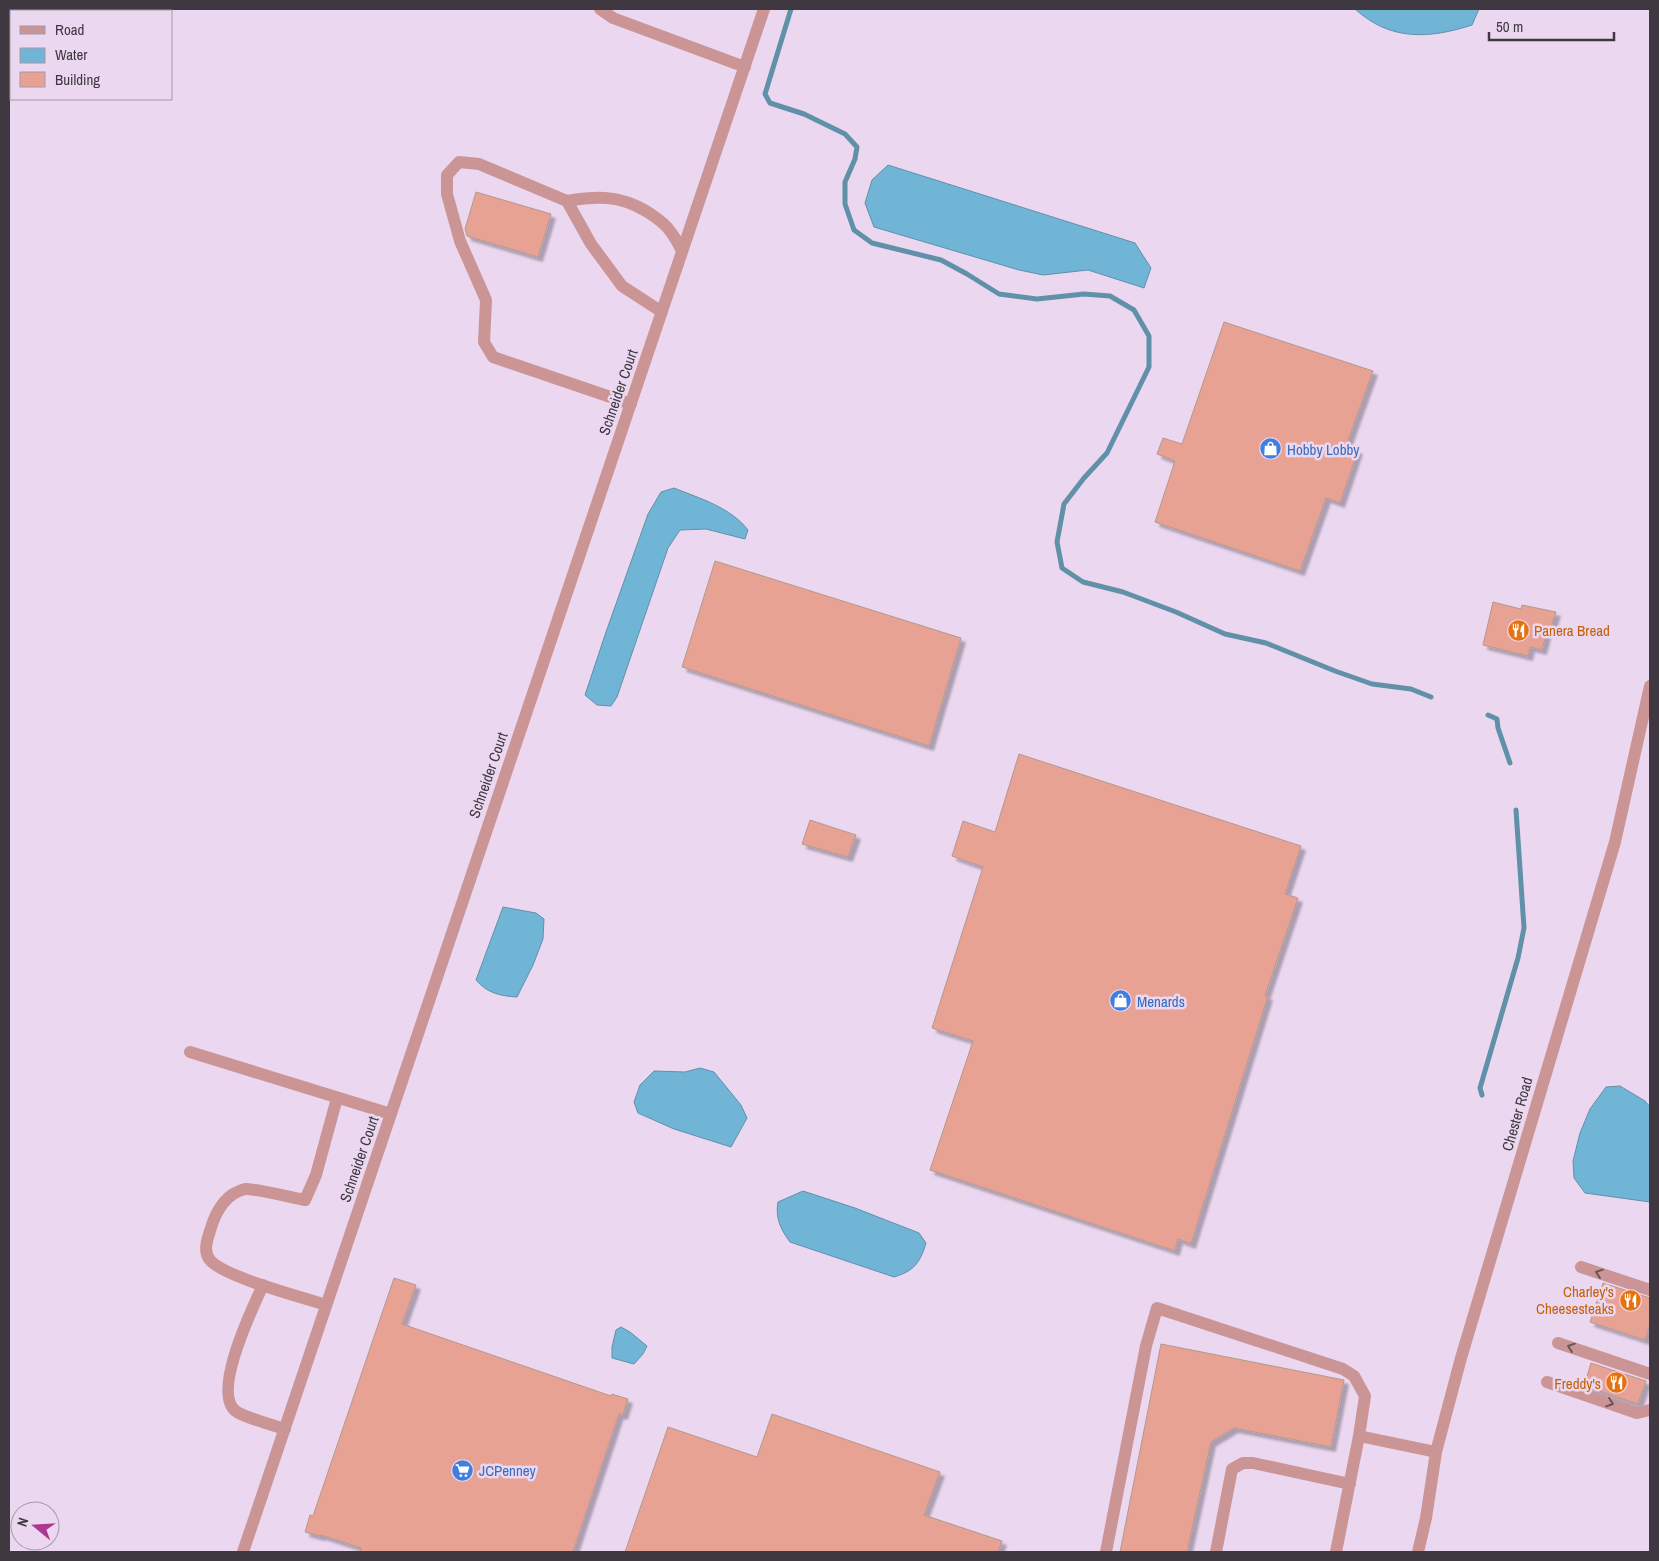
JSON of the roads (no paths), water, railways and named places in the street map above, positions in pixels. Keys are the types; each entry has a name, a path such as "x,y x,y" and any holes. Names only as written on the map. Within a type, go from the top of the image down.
{"street":[{"path":"600,9 613,18 745,67"},
{"name":"Schneider Court","path":"243,1552 764,9"},
{"path":"631,404 493,357 484,342 486,300 460,241 447,194 447,175 459,162 479,164 567,201 587,198 616,198 635,205 658,219 670,231 682,251"},
{"path":"567,201 591,244 622,286 662,312"},
{"name":"Chester Road","path":"1418,1552 1426,1518 1436,1452 1461,1358 1616,842 1650,686"},
{"path":"190,1052 391,1114"},
{"path":"326,1305 230,1274 210,1260 205,1250 212,1223 219,1207 232,1195 246,1189 305,1200 316,1175 337,1098"},
{"path":"1581,1267 1650,1290"},
{"path":"263,1284 238,1342 226,1389 229,1400 236,1411 285,1429"},
{"path":"1106,1552 1146,1346 1157,1308 1342,1368 1354,1376 1365,1396 1336,1552"},
{"path":"1558,1342 1650,1374"},
{"path":"1547,1382 1637,1412 1650,1410"},
{"path":"1359,1436 1436,1452"},
{"path":"1216,1552 1232,1468 1243,1463 1253,1462 1350,1484"}],"water":[{"path":"1355,9 1479,9 1472,25 1456,30 1425,35 1396,32 1382,27"},
{"path":"888,165 1135,243 1151,268 1144,288 1088,270 1043,275 1019,270 874,227 865,203 872,180"},
{"path":"674,488 714,504 733,515 748,530 745,539 706,529 680,530 668,548 617,697 611,706 597,705 585,695 606,632 648,514 661,492"},
{"path":"503,907 536,913 544,919 543,939 533,965 517,997 494,993 476,980"},
{"path":"700,1068 714,1072 741,1105 747,1118 731,1147 674,1129 638,1113 634,1102 640,1085 654,1071 685,1072"},
{"path":"1620,1086 1645,1101 1650,1107 1650,1202 1585,1193 1574,1178 1573,1161 1580,1133 1590,1109 1606,1087"},
{"path":"803,1191 855,1208 919,1233 926,1243 919,1261 907,1272 894,1277 790,1242 779,1224 778,1202"},
{"path":"621,1327 647,1346 634,1364 612,1358 612,1347 616,1330"}],"waterway":[{"path":"791,9 765,94 770,103 804,114 845,134 857,147 855,159 845,182 845,204 854,230 872,243 941,260 999,294 1037,299 1084,294 1110,296 1134,310 1149,336 1149,367 1107,453 1064,504 1057,542 1062,568 1083,582 1123,592 1176,612 1225,634 1266,643 1372,684 1411,689 1431,697"},
{"path":"1488,715 1497,719 1498,728 1510,763"},
{"path":"1482,1095 1480,1088 1518,958 1524,928 1516,810"}],"place":[{"name":"Hobby Lobby","path":"1271,449"},
{"name":"Panera Bread","path":"1518,630"},
{"name":"Menards","path":"1121,1001"},
{"name":"Charley's Cheesesteaks","path":"1630,1300"},
{"name":"Freddy's","path":"1617,1383"},
{"name":"JCPenney","path":"463,1470"}]}
